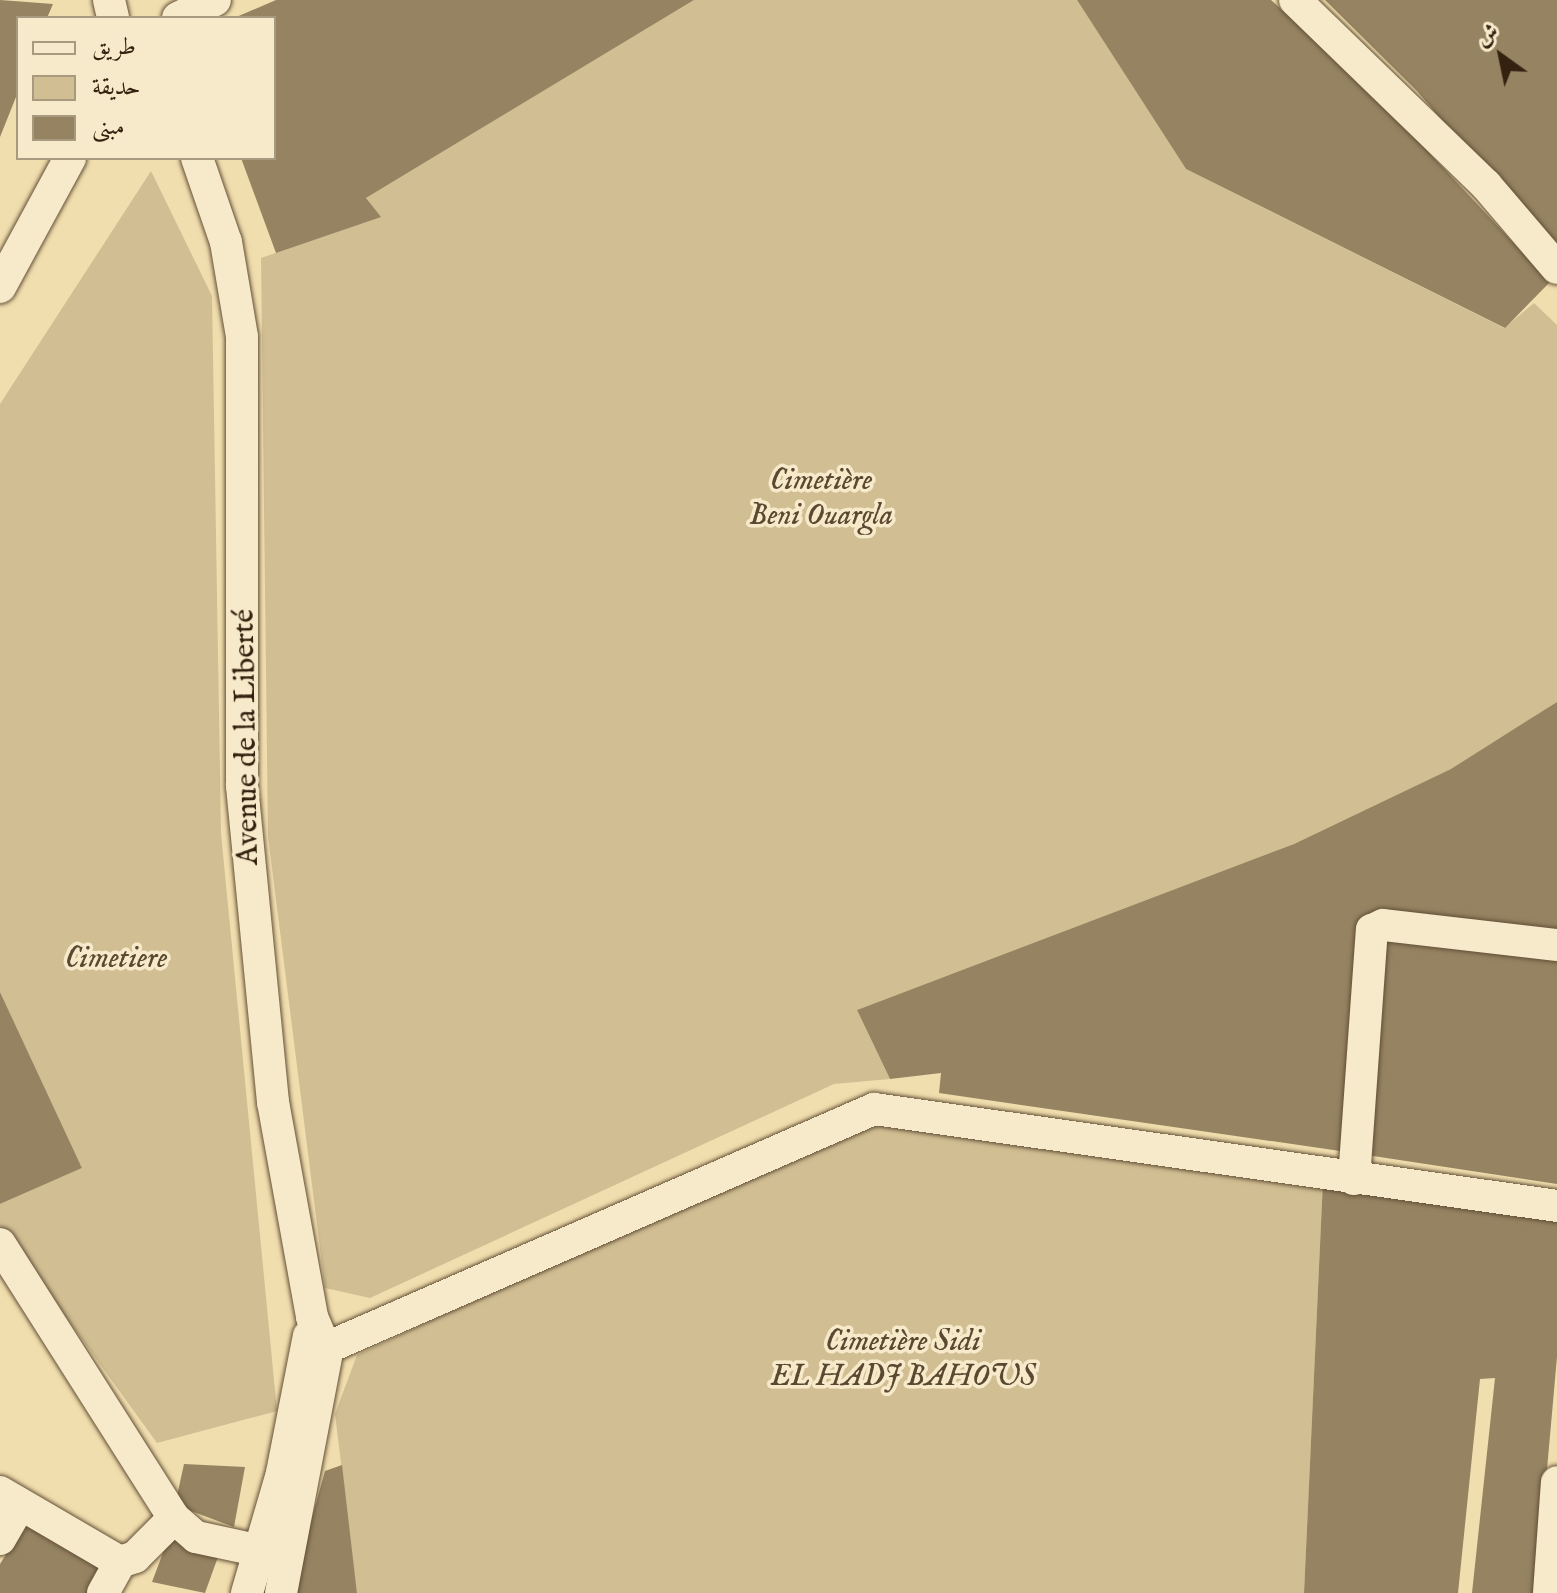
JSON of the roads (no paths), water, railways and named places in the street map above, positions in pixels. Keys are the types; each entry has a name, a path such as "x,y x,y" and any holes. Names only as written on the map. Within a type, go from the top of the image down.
{"street":[{"path":"182,16 215,0"},
{"path":"1295,0 1486,185 1557,268"},
{"path":"0,287 69,160"},
{"name":"Avenue de la Liberté","path":"198,160 226,242 242,337 245,836 273,1102 316,1354 281,1593"},
{"path":"1354,1179 1372,930 1557,945"},
{"path":"316,1354 874,1109 1557,1206"},
{"path":"0,1244 174,1518 196,1537 261,1551"},
{"name":"Avenue de la Liberté","path":"247,1593 316,1354"},
{"path":"1549,1593 1557,1482"},
{"path":"0,1539 10,1498 120,1562"},
{"path":"103,1593 120,1562 135,1557 174,1518"}],"park label":[{"name":"Cimetière Beni Ouargla","path":"821,498"},
{"name":"Cimetiere","path":"116,959"},
{"name":"Cimetière Sidi EL HADJ BAHOUS","path":"903,1359"}]}
